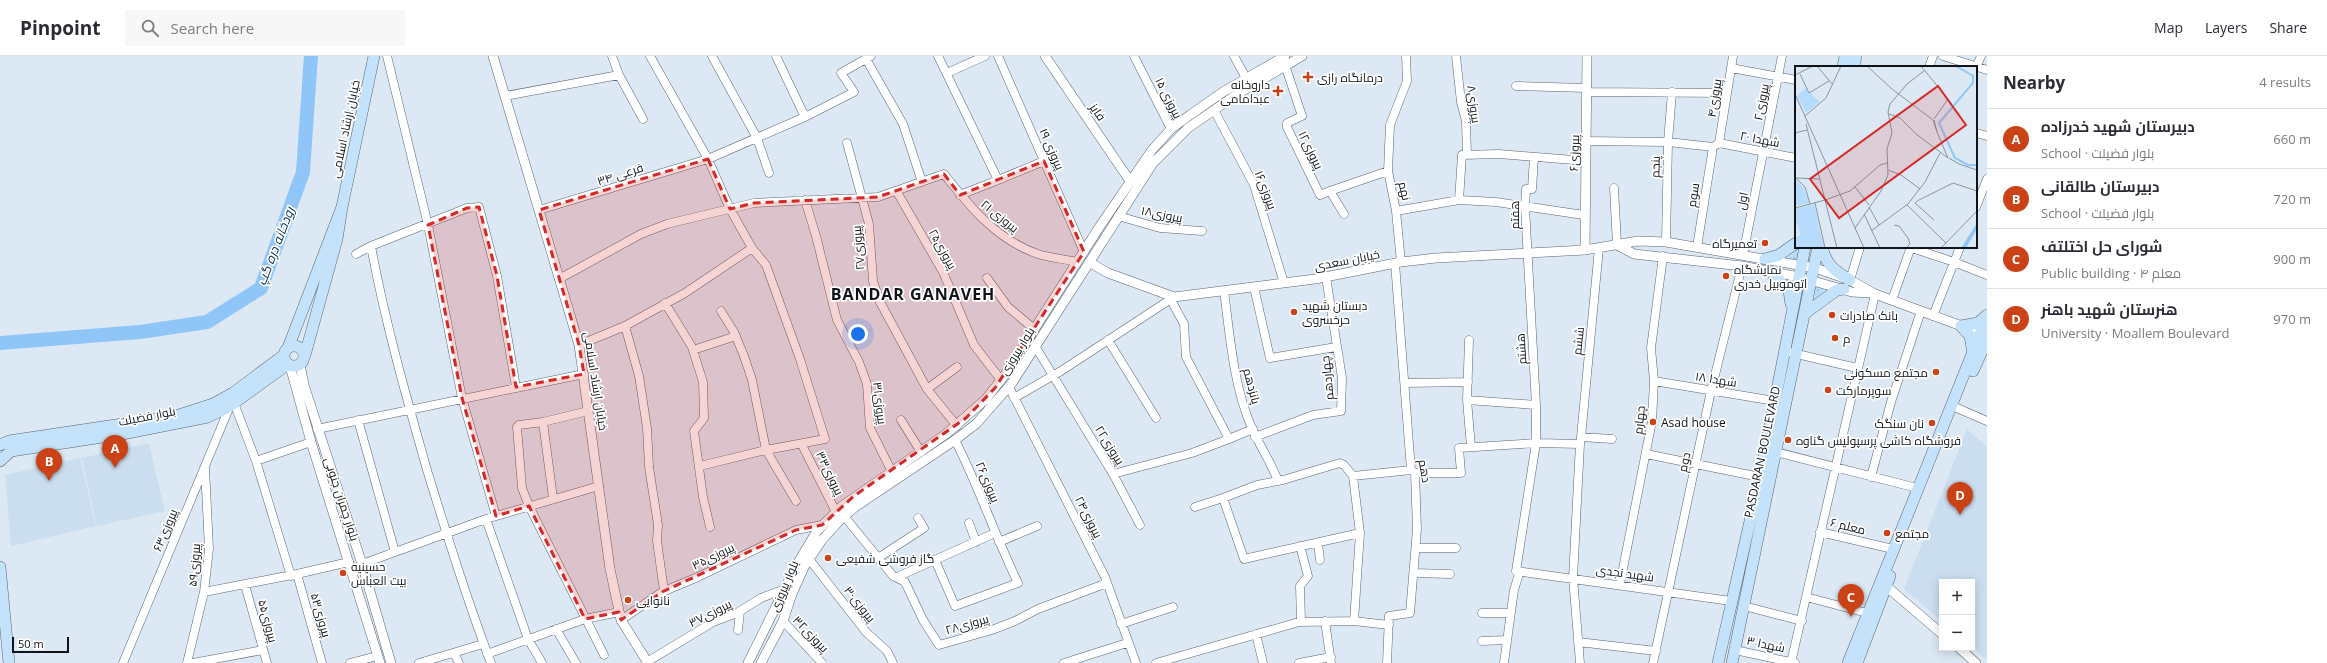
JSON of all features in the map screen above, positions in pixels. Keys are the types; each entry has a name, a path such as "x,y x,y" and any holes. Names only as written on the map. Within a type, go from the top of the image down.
{"main road":[{"name":"خیابان ارشاد اسلامی","path":"342,207 374,56"},
{"path":"1843,66 1846,56"},
{"path":"1854,66 1856,56"},
{"path":"292,359 337,239 342,207"},
{"path":"292,359 342,207"},
{"path":"1766,259 1779,255 1795,244"},
{"name":"PASDARAN BOULEVARD","path":"1718,663 1760,477 1800,265 1805,248"},
{"name":"PASDARAN BOULEVARD","path":"1732,663 1818,248"},
{"path":"1804,314 1837,290 1847,285 1825,261 1822,248"},
{"path":"1771,272 1789,291 1792,309"},
{"path":"1961,326 1978,323 1987,316"},
{"path":"1858,663 1886,586 1980,354 1985,336 1987,316"},
{"path":"1961,326 1970,336 1980,354"},
{"path":"1848,663 1917,488 1980,354"},
{"name":"بلوار فضیلت","path":"0,446 9,442 208,417 232,404 292,359"},
{"name":"بلوار فضیلت","path":"0,461 11,451 121,429 176,416 213,404 292,359"},
{"path":"0,567 8,663"}],"street":[{"path":"387,56 428,225 462,398 496,516"},
{"name":"خیابان ارشاد اسلامی","path":"493,56 579,345 610,570 620,616 648,662"},
{"path":"612,56 619,75 644,119"},
{"path":"650,56 708,159 730,209 752,248 766,265 800,359 826,439 802,445 766,450 700,466"},
{"path":"712,56 757,138 769,173"},
{"path":"776,56 805,117"},
{"path":"938,56 998,180"},
{"path":"947,73 985,56"},
{"name":"پیروزی ۱۹","path":"998,56 1084,252"},
{"name":"فایز","path":"1045,56 1130,181"},
{"name":"پیروزی ۱۵","path":"1134,56 1171,129"},
{"path":"1234,56 1246,78"},
{"name":"بلوار پیروزی","path":"748,663 797,564 822,525 836,512 957,426 986,399 1001,380 1130,181 1152,150 1171,129 1246,78 1285,60 1302,56"},
{"name":"نهم","path":"1398,263 1396,211 1388,171 1390,125 1407,81 1406,56"},
{"name":"پیروزی۸","path":"1456,56 1460,102 1466,121 1467,155"},
{"name":"پیروزی۶","path":"1585,250 1584,216 1587,56"},
{"name":"پیروزی۴","path":"1716,145 1733,56"},
{"name":"پیروزی۲","path":"1764,152 1782,56"},
{"path":"1929,66 1933,56"},
{"path":"1943,56 1973,66"},
{"path":"1976,66 1981,56"},
{"path":"559,279 641,234 667,224 754,203 878,197 897,192 922,182 902,124 868,57"},
{"name":"فرعی ۳۴","path":"539,210 708,159 805,117 854,92 842,73 868,57"},
{"name":"بلوار پیروزی","path":"761,663 783,621 792,594 810,559 822,540 855,506 955,440 976,424 1009,387 1118,216 1158,158 1188,128 1285,60"},
{"name":"پیروزی۱۲","path":"1285,60 1302,116 1287,123 1287,127 1320,195 1330,191"},
{"path":"1977,67 1987,70"},
{"path":"1731,68 1795,80"},
{"path":"505,96 619,75"},
{"path":"1516,86 1587,90 1727,93"},
{"name":"پنجم","path":"1666,242 1668,142 1672,92"},
{"name":"پیروزی۱۶","path":"1214,110 1254,185 1284,283"},
{"path":"1977,133 1987,136"},
{"name":"شهدا ۲۰","path":"1586,141 1668,142 1716,145 1795,158"},
{"name":"پیروزی۲۷","path":"847,143 870,224 873,281 880,302 927,389 957,426"},
{"name":"سوم","path":"1697,247 1716,145"},
{"name":"اول","path":"1743,255 1764,152"},
{"path":"1459,200 1462,155 1499,154 1586,161"},
{"name":"هفتم","path":"1527,254 1524,207 1526,189 1532,189 1534,157"},
{"path":"960,195 1044,161"},
{"path":"1344,214 1330,191 1388,171"},
{"name":"پیروزی ۲۱","path":"922,182 944,174 976,214 1009,240 1038,254 1077,262"},
{"path":"1987,179 1977,202 1987,203"},
{"path":"1614,188 1617,245 1634,254 1663,256 1742,266 1812,280 1847,285 1892,300 1985,336"},
{"name":"پیروزی۲۵","path":"897,192 943,272 974,346 1001,380"},
{"name":"پیروزی۳۱","path":"804,200 816,236 837,320 859,362 867,384 870,428 892,472"},
{"path":"1396,211 1459,200 1496,202 1584,216"},
{"path":"356,254 371,246 428,225 467,208 479,207 497,276 516,387"},
{"name":"پیروزی۱۸","path":"1118,216 1160,228 1202,231"},
{"path":"1100,226 1108,232"},
{"name":"خیابان سعدی","path":"1089,262 1108,273 1172,298 1326,277 1398,263 1585,250 1638,241 1666,242 1800,265 1814,268 1847,285"},
{"path":"371,246 379,288 410,409 446,534 483,644 491,663"},
{"path":"579,345 625,326 685,293 752,248"},
{"name":"ششم","path":"1580,663 1573,578 1580,440 1599,248"},
{"path":"1847,285 1860,248"},
{"path":"1892,300 1910,248"},
{"path":"1913,248 1987,275"},
{"path":"1933,316 1960,248"},
{"name":"هشتم","path":"1504,663 1506,640 1518,571 1536,443 1536,405 1527,254"},
{"name":"چهارم","path":"1620,584 1652,421 1654,381 1651,348 1663,256"},
{"name":"دهم","path":"1389,625 1389,616 1410,613 1416,548 1413,471 1405,383 1398,263"},
{"name":"دوم","path":"1653,663 1696,464 1710,391 1742,266"},
{"name":"چهاردهم","path":"1254,433 1313,415 1341,411 1342,378 1326,277"},
{"path":"987,278 1008,307 1034,329"},
{"path":"1254,288 1270,358 1336,347"},
{"name":"پانزدهم","path":"1224,291 1238,382 1254,433 1270,460 1278,481"},
{"path":"1792,663 1820,532 1875,294"},
{"path":"1014,398 1054,375 1172,298 1184,324 1186,356 1229,439"},
{"path":"665,303 693,350 703,382 704,418 694,431 700,466 702,497 710,527"},
{"path":"721,311 736,336 752,380 766,450 796,501"},
{"path":"1871,477 1889,408 1921,311"},
{"path":"625,326 639,376 646,428 649,467 658,525 657,541 664,591"},
{"path":"693,350 736,336"},
{"path":"1108,340 1156,418"},
{"path":"1469,340 1467,400 1471,447"},
{"name":"پیروزی۲۲","path":"1035,346 1113,474 1177,457 1229,439 1254,433"},
{"path":"1784,351 1857,368"},
{"path":"292,359 304,385 362,564 391,663"},
{"name":"بلوار چمران جنوبی","path":"292,359 311,442 379,659"},
{"path":"927,389 957,368"},
{"path":"317,429 584,374"},
{"name":"شهدا ۱۸","path":"1654,381 1775,401"},
{"path":"1405,383 1468,382"},
{"name":"پیروزی۲۴","path":"1009,387 1107,583 1127,642 1136,663"},
{"path":"1467,400 1536,405"},
{"name":"پیروزی۵۳","path":"232,404 256,461 322,663"},
{"name":"پیروزی۶۳","path":"123,663 232,404"},
{"path":"1957,408 1987,421"},
{"path":"588,411 543,422 519,424 517,427 522,488 529,506 604,655"},
{"path":"358,420 395,552"},
{"path":"901,420 920,452"},
{"path":"543,422 553,498"},
{"path":"1353,476 1413,471 1460,473 1459,448 1612,439"},
{"name":"پیروزی۲۶","path":"935,560 955,606 1018,583 995,533 970,468 955,440"},
{"path":"256,461 311,442"},
{"name":"پیروزی۳۳","path":"802,445 836,512"},
{"path":"1776,452 1917,488"},
{"path":"1646,454 1760,477"},
{"path":"1195,507 1257,485 1278,481 1340,463 1344,465 1353,476 1360,533 1354,621"},
{"name":"پیروزی۵۹","path":"187,663 204,592 209,549 205,466"},
{"path":"1113,474 1140,525"},
{"path":"362,564 486,519 553,498 599,486"},
{"path":"1223,498 1244,559 1360,533"},
{"name":"پیروزی۲۸","path":"844,516 878,558 897,577 906,582 923,620 939,645 1014,622 1038,609 1107,583"},
{"path":"878,558 924,528 918,518"},
{"path":"486,519 528,639 542,663"},
{"path":"969,523 976,542"},
{"name":"پیروزی۳۵","path":"620,616 664,591 796,530 822,525"},
{"path":"999,542 1037,526"},
{"name":"معلم ۶","path":"1820,532 1893,549"},
{"path":"897,577 995,533"},
{"path":"1318,543 1320,560"},
{"path":"1300,546 1308,576 1300,586 1301,622"},
{"path":"1416,548 1456,548"},
{"name":"پیروزی۳۰","path":"810,559 866,632 887,651 893,663"},
{"path":"204,592 294,575 349,562"},
{"name":"شهید نجدی","path":"1518,571 1620,584 1731,601"},
{"path":"1414,573 1450,574"},
{"name":"پیروزی۵۵","path":"245,585 267,663"},
{"path":"1886,586 1939,631"},
{"name":"پیروزی۳۷","path":"648,662 713,622 740,611 761,598 785,589"},
{"path":"1806,597 1867,613"},
{"path":"1744,606 1802,621"},
{"path":"1121,624 1173,607"},
{"path":"738,630 740,611"},
{"path":"1482,613 1510,613"},
{"path":"487,654 585,619 620,616"},
{"name":"پیروزی۳۲","path":"783,621 822,663"},
{"path":"1299,663 1331,660 1325,621"},
{"path":"1156,663 1301,622 1354,621 1389,625 1387,663"},
{"path":"556,629 576,663"},
{"path":"1256,634 1263,663"},
{"path":"1482,641 1506,640"},
{"path":"1064,663 1127,642"},
{"path":"1578,642 1656,651"},
{"path":"418,663 483,644"},
{"path":"193,663 263,650"},
{"name":"شهدا ۳","path":"1735,650 1792,663"},
{"path":"1962,651 1976,663"},
{"path":"454,653 459,663"},
{"path":"350,663 379,659"}],"highlighted area":[{"path":"708,159 730,209 754,203 878,197 944,174 960,195 1044,161 1084,252 995,388 966,418 854,496 822,525 796,530 662,592 621,620 619,612 585,619 529,506 496,516 462,398 428,225 467,208 479,207 497,276 516,387 584,374 579,345 539,210"}],"shaded area":[{"path":"1799,248 1800,248 1799,261 1787,258"},
{"path":"1816,282 1829,286 1814,301"},
{"path":"1967,429 1987,447 1987,660 1975,650 1975,579 1939,579 1939,618 1904,589"},
{"path":"149,443 165,511 97,526 82,458"},
{"path":"80,458 96,526 11,546 5,475"}],"waterway":[{"name":"رودخانه دره گپ","path":"0,343 140,332 207,322 261,288 303,172 311,56"}],"place":[{"name":"درمانگاه رازی","path":"1308,77"},
{"name":"داروخانه عبدامامی","path":"1278,91"},
{"name":"تعمیرگاه","path":"1765,243"},
{"name":"نمایشگاه اتوموبیل خدری","path":"1726,276"},
{"name":"دبستان شهید حرخسروی","path":"1294,312"},
{"name":"بانک صادرات","path":"1832,315"},
{"name":"م","path":"1835,338"},
{"name":"مجتمع مسکونی","path":"1936,372"},
{"name":"سوپرمارکت","path":"1828,390"},
{"name":"Asad house","path":"1653,422"},
{"name":"نان سنگک","path":"1932,423"},
{"name":"فروشگاه کاشی پرسپولیس گناوه","path":"1788,440"},
{"name":"دبیرستان شهید خدرزاده","path":"115,468"},
{"name":"دبیرستان طالقانی","path":"49,481"},
{"name":"هنرستان شهید باهنر","path":"1960,515"},
{"name":"مجتمع","path":"1887,533"},
{"name":"گاز فروشی شفیعی","path":"828,558"},
{"name":"حسینیه بیت العباس","path":"343,573"},
{"name":"نانوایی","path":"628,600"},
{"name":"شورای حل اختلتف","path":"1851,617"}],"district":[{"name":"BANDAR GANAVEH","path":"913,294"}]}
